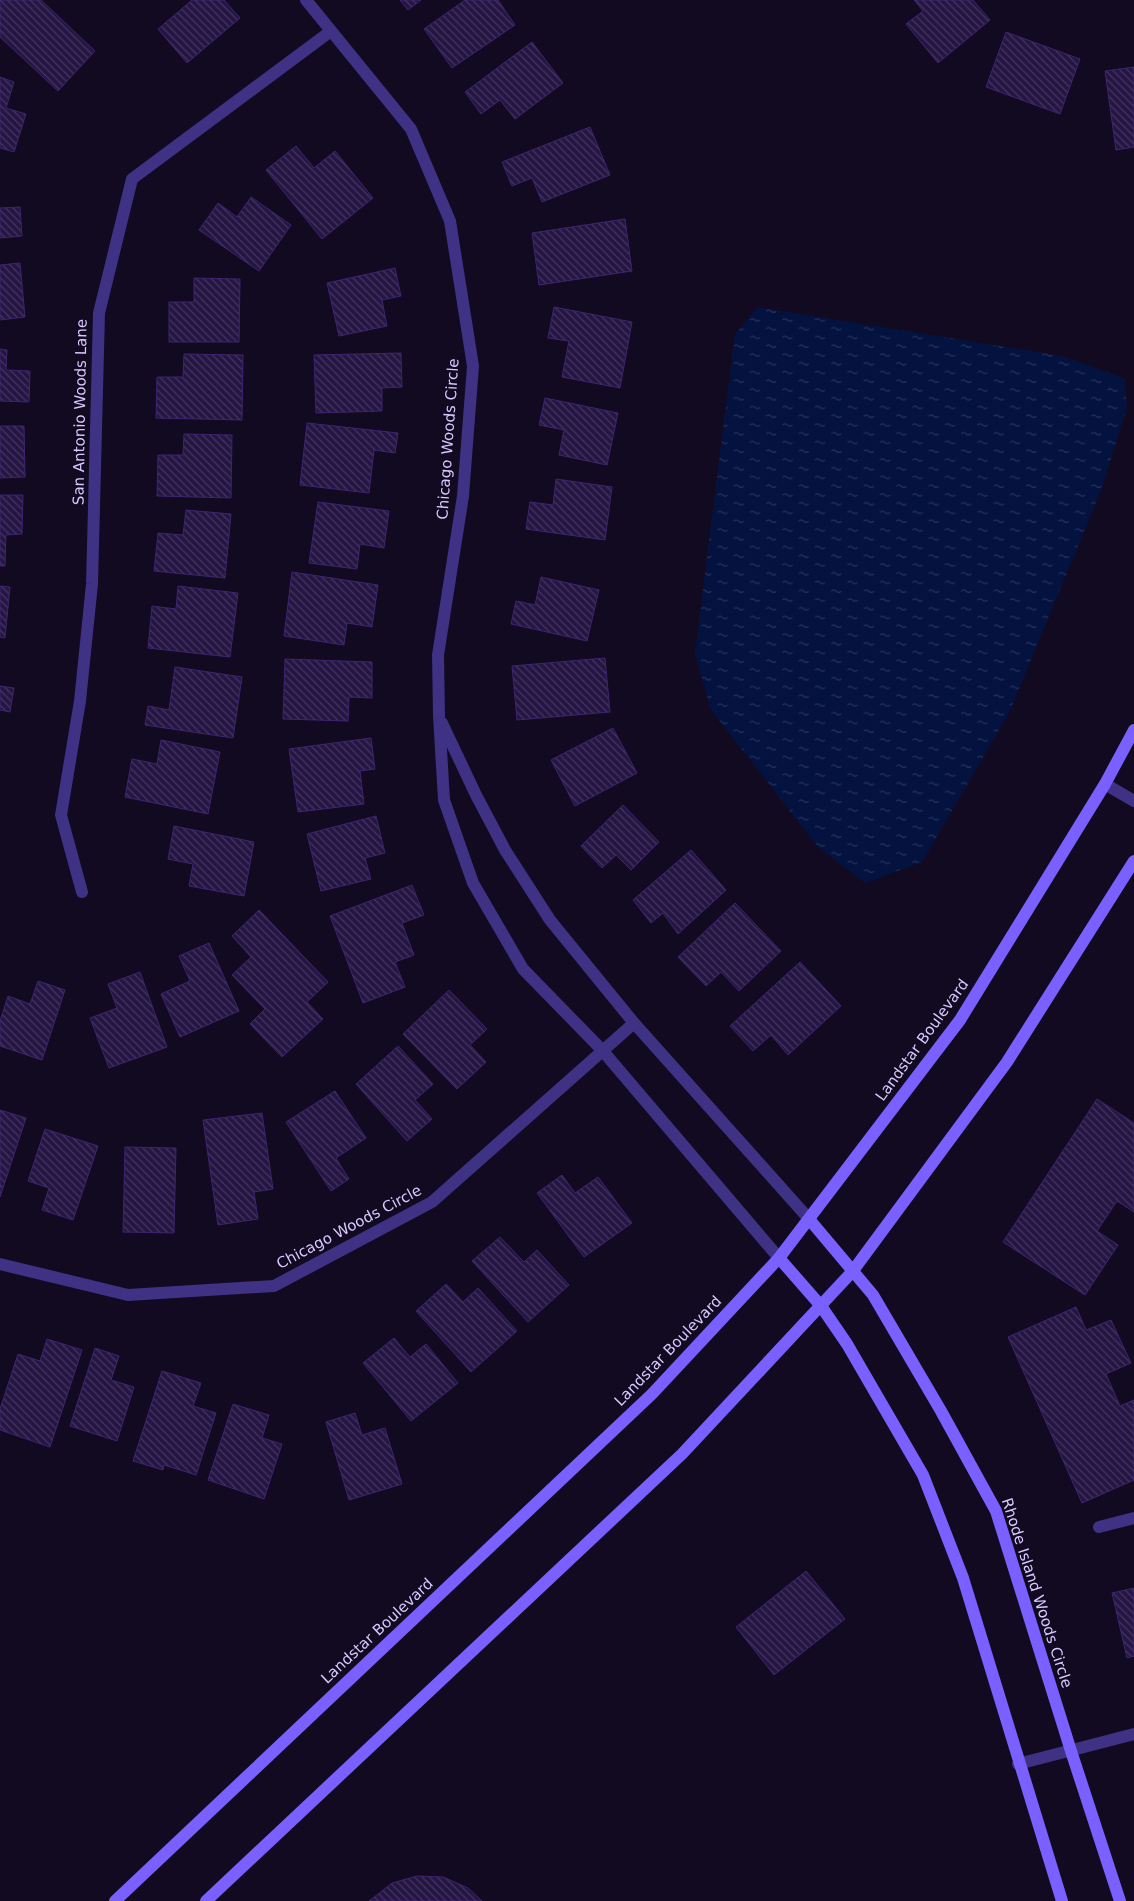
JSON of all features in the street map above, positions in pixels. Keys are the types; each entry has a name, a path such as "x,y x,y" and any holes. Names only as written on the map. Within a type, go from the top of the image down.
{"street":[{"name":"Chicago Woods Circle","path":"306,0 411,129 450,221 472,366 463,496 438,655 439,716 444,800 474,883 523,969 602,1050 779,1258"},
{"name":"San Antonio Woods Lane","path":"82,892 61,815 80,701 92,584 99,313 132,179 331,31"},
{"name":"Chicago Woods Circle","path":"439,716 476,795 515,866 550,920 634,1022 809,1219"},
{"name":"Landstar Boulevard","path":"115,1901 652,1394 779,1258 960,1020 1133,737"},
{"path":"1105,784 1134,801"},
{"path":"206,1901 682,1454 852,1272 1007,1062 1134,861"},
{"name":"Chicago Woods Circle","path":"0,1264 128,1294 274,1286 432,1202 634,1022"},
{"name":"Rhode Island Woods Circle","path":"809,1219 873,1295 941,1411 996,1511 1070,1751 1120,1901"},
{"path":"779,1258 821,1306 847,1344 923,1475 963,1578 1018,1764 1062,1901"},
{"path":"1099,1527 1134,1518"},
{"path":"1018,1764 1134,1734"}],"water":[{"path":"758,307 1062,356 1124,378 1127,407 1102,488 1009,713 922,862 865,883 818,847 711,710 695,654 735,334"}],"building":[{"path":"0,0 41,0 95,51 58,91 0,37"},
{"path":"192,0 224,0 240,18 187,63 158,29"},
{"path":"400,0 421,0 408,10"},
{"path":"465,0 498,0 515,25 452,68 424,29"},
{"path":"914,0 973,0 990,20 938,63 906,24 923,11"},
{"path":"1006,32 1080,59 1060,114 986,87"},
{"path":"532,42 563,83 515,119 500,100 481,114 465,92"},
{"path":"1134,67 1134,147 1116,150 1105,71"},
{"path":"0,77 14,82 6,108 26,114 14,152 0,148"},
{"path":"590,127 610,175 542,202 532,178 512,186 502,162"},
{"path":"296,146 314,168 335,151 373,198 322,239 266,170"},
{"path":"251,197 291,225 259,271 199,230 218,203 237,217"},
{"path":"20,207 22,236 0,238 0,208"},
{"path":"625,219 632,271 539,285 532,233"},
{"path":"20,263 25,317 0,320 0,265"},
{"path":"395,268 401,296 382,300 387,326 339,336 327,283"},
{"path":"194,278 240,279 239,342 169,342 169,302 194,302"},
{"path":"554,307 632,322 620,388 562,377 569,341 548,338"},
{"path":"0,349 7,350 6,370 30,371 29,402 0,401"},
{"path":"401,353 402,387 382,388 382,411 316,413 314,355"},
{"path":"184,354 243,355 242,420 156,418 157,377 183,377"},
{"path":"545,398 618,413 607,465 559,455 564,430 539,425"},
{"path":"307,423 398,433 395,453 374,450 369,493 300,485"},
{"path":"0,426 24,426 25,477 0,478"},
{"path":"184,434 232,435 231,498 157,496 158,455 183,455"},
{"path":"556,479 612,487 605,540 526,529 530,502 553,505"},
{"path":"0,495 23,495 22,534 6,535 5,566 0,566"},
{"path":"318,502 389,511 384,548 360,544 357,569 309,563"},
{"path":"186,510 231,514 225,578 154,571 158,533 183,535"},
{"path":"292,572 378,585 372,627 347,623 344,645 284,636"},
{"path":"541,577 599,590 587,641 511,624 516,601 535,605"},
{"path":"0,586 10,587 5,638 0,637"},
{"path":"178,586 238,593 230,657 148,648 152,606 176,609"},
{"path":"605,658 610,712 517,720 512,666"},
{"path":"285,659 372,662 372,698 349,697 348,721 283,719"},
{"path":"175,667 242,677 233,738 145,725 148,706 169,710"},
{"path":"0,686 14,688 10,712 0,710"},
{"path":"613,728 637,773 575,806 551,760"},
{"path":"371,738 375,769 360,771 364,804 298,812 289,749"},
{"path":"161,740 220,752 208,814 125,797 132,759 157,764"},
{"path":"623,805 659,842 631,870 616,855 602,868 581,846"},
{"path":"376,816 385,853 365,858 371,879 321,891 307,834"},
{"path":"174,826 254,842 244,896 189,886 193,864 168,859"},
{"path":"691,850 726,890 678,934 663,913 651,923 633,900"},
{"path":"412,885 424,915 402,923 414,955 395,962 405,987 363,1003 330,916"},
{"path":"735,903 781,951 739,991 721,972 706,986 678,957"},
{"path":"259,910 328,982 307,1002 323,1019 282,1057 250,1024 265,1009 232,975 251,957 232,936"},
{"path":"209,943 239,1011 180,1037 161,994 190,981 179,956"},
{"path":"800,962 841,1006 788,1055 771,1035 753,1051 730,1026"},
{"path":"140,972 167,1047 109,1068 90,1018 117,1008 108,984"},
{"path":"38,981 65,990 42,1060 0,1046 0,1021 8,996 30,1004"},
{"path":"449,990 487,1029 470,1045 486,1062 457,1089 403,1034"},
{"path":"398,1046 433,1084 415,1100 432,1119 407,1141 356,1084"},
{"path":"335,1091 366,1138 336,1158 349,1179 331,1191 286,1122"},
{"path":"1097,1099 1134,1123 1134,1212 1117,1201 1097,1231 1118,1245 1085,1295 1003,1242"},
{"path":"0,1110 26,1118 0,1197"},
{"path":"262,1113 273,1189 254,1192 258,1219 218,1225 203,1120"},
{"path":"45,1129 98,1146 73,1220 42,1210 49,1188 28,1181"},
{"path":"125,1147 176,1148 174,1233 123,1232"},
{"path":"562,1175 575,1193 598,1177 632,1223 584,1257 537,1193"},
{"path":"500,1237 524,1262 537,1250 569,1285 528,1322 472,1261"},
{"path":"446,1284 463,1302 478,1288 517,1331 471,1372 416,1311"},
{"path":"1076,1307 1086,1330 1111,1320 1131,1363 1106,1374 1120,1406 1134,1400 1134,1480 1082,1503 1008,1337"},
{"path":"394,1338 410,1357 426,1344 458,1383 411,1421 363,1363"},
{"path":"47,1339 82,1350 50,1447 0,1430 0,1409 18,1354 40,1361"},
{"path":"95,1348 119,1356 111,1380 134,1387 117,1441 70,1426"},
{"path":"162,1371 201,1383 193,1406 216,1413 196,1475 164,1465 163,1470 133,1461"},
{"path":"233,1404 269,1415 262,1438 282,1444 264,1499 208,1480"},
{"path":"355,1413 362,1435 385,1428 402,1484 349,1500 326,1422"},
{"path":"806,1571 845,1619 774,1675 736,1627"},
{"path":"1134,1588 1134,1656 1127,1658 1112,1593"},
{"path":"417,1876 443,1877 468,1888 482,1901 369,1901 392,1883"}]}
